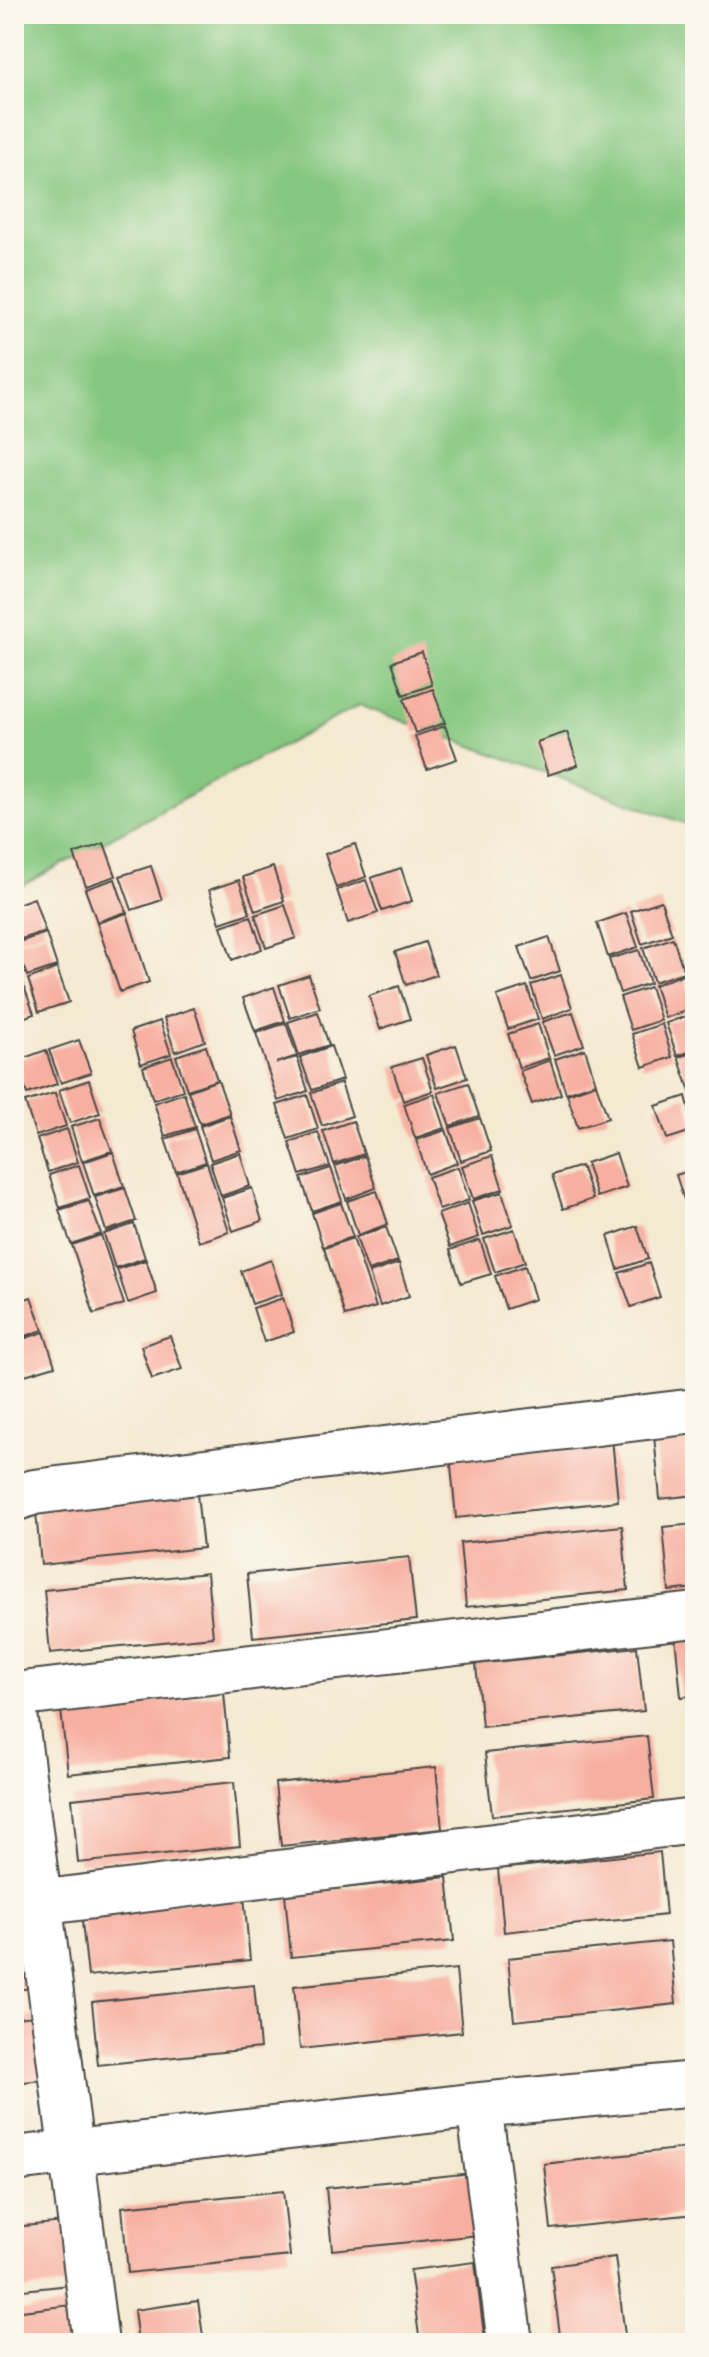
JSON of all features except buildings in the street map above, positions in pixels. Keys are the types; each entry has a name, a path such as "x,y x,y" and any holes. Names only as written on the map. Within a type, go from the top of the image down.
{"street":[{"path":"14,1499 34,1492 695,1411"},
{"path":"14,1695 695,1615"},
{"path":"14,1706 26,1905 70,2152 96,2343"},
{"path":"26,1905 695,1821"},
{"path":"14,2159 479,2105 695,2084"},
{"path":"479,2105 510,2343"}],"green space":[{"path":"14,14 695,14 695,827 359,705 14,890"}]}
